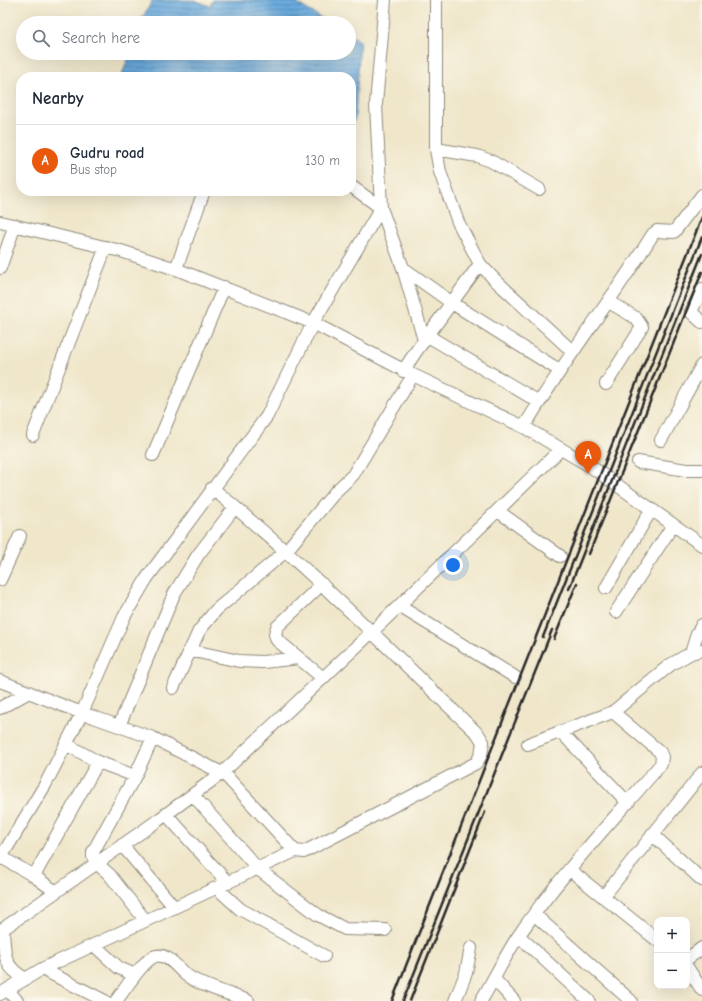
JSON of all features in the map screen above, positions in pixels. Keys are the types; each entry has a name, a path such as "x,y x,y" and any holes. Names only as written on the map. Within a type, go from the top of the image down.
{"street":[{"path":"385,0 376,104 381,208 426,338 539,402"},
{"path":"436,0 436,149 440,172 458,222 480,264 494,279 572,351"},
{"path":"436,149 477,156 491,161 539,189"},
{"path":"356,190 381,208"},
{"path":"524,427 559,370 609,302 653,234 657,231 674,232 702,195"},
{"path":"176,269 202,196"},
{"path":"56,892 34,876 1,858 45,785 82,713 124,617 147,578 266,416 313,323 381,208"},
{"path":"0,222 106,247 176,269 313,323 408,373 524,427 560,450 590,466 651,510 702,544"},
{"path":"0,268 15,225"},
{"path":"33,435 106,247"},
{"path":"173,688 189,650 199,631 216,610 286,551 336,491 353,476 426,338 480,264"},
{"path":"403,268 452,303 559,370"},
{"path":"153,455 224,287"},
{"path":"702,289 691,312 702,322"},
{"path":"606,384 642,327 636,318 609,302"},
{"path":"661,440 702,365"},
{"path":"26,979 16,974 7,964 1,930 222,773 399,606 560,450"},
{"path":"638,462 686,470 702,470"},
{"path":"17,1001 4,992 42,969 145,920 295,852 304,852 456,775 476,763 481,755 483,742 478,734 322,584 212,488"},
{"path":"118,726 174,594 198,555 235,507"},
{"path":"606,588 651,510"},
{"path":"498,511 560,556"},
{"path":"616,612 673,525"},
{"path":"0,580 20,536"},
{"path":"322,584 277,628 275,634 277,640 323,678"},
{"path":"399,606 515,677"},
{"path":"528,744 613,712 670,665 696,652 696,634 702,625"},
{"path":"189,650 238,661 263,662 299,658"},
{"path":"0,681 82,713 153,738 222,773 295,852"},
{"path":"0,708 29,692"},
{"path":"481,1001 519,936 570,870 661,764 662,757 660,752 613,712"},
{"path":"561,732 628,803"},
{"path":"145,920 109,874 96,863 93,857 93,852 135,776 153,738"},
{"path":"66,744 98,762 135,776"},
{"path":"34,876 98,762"},
{"path":"603,897 702,772"},
{"path":"193,795 258,869 318,915 345,929 386,930"},
{"path":"166,814 240,909 324,956"},
{"path":"652,834 702,880"},
{"path":"122,845 174,907"},
{"path":"570,870 654,938"},
{"path":"535,915 631,1001"},
{"path":"519,936 589,1001"},
{"path":"94,945 119,968 135,975"},
{"path":"455,1001 466,973 471,948"},
{"path":"690,956 702,948"},
{"path":"116,1001 135,975 151,958 161,955 193,979 248,1001"},
{"path":"42,969 105,1001"},
{"path":"690,972 702,990"},
{"path":"494,979 514,1001"}],"water":[{"path":"153,0 194,0 210,6 213,0 291,0 318,16 143,16"},
{"path":"356,38 360,41 356,103 356,72 123,72 128,60 356,60"}],"railway":[{"path":"392,1001 702,217"},
{"path":"543,637 702,237"},
{"path":"569,589 702,254"},
{"path":"589,554 702,272"},
{"path":"554,639 577,583"},
{"path":"403,1001 552,630"},
{"path":"410,1001 485,812"}],"place":[{"name":"Gudru road","path":"588,474"}]}
